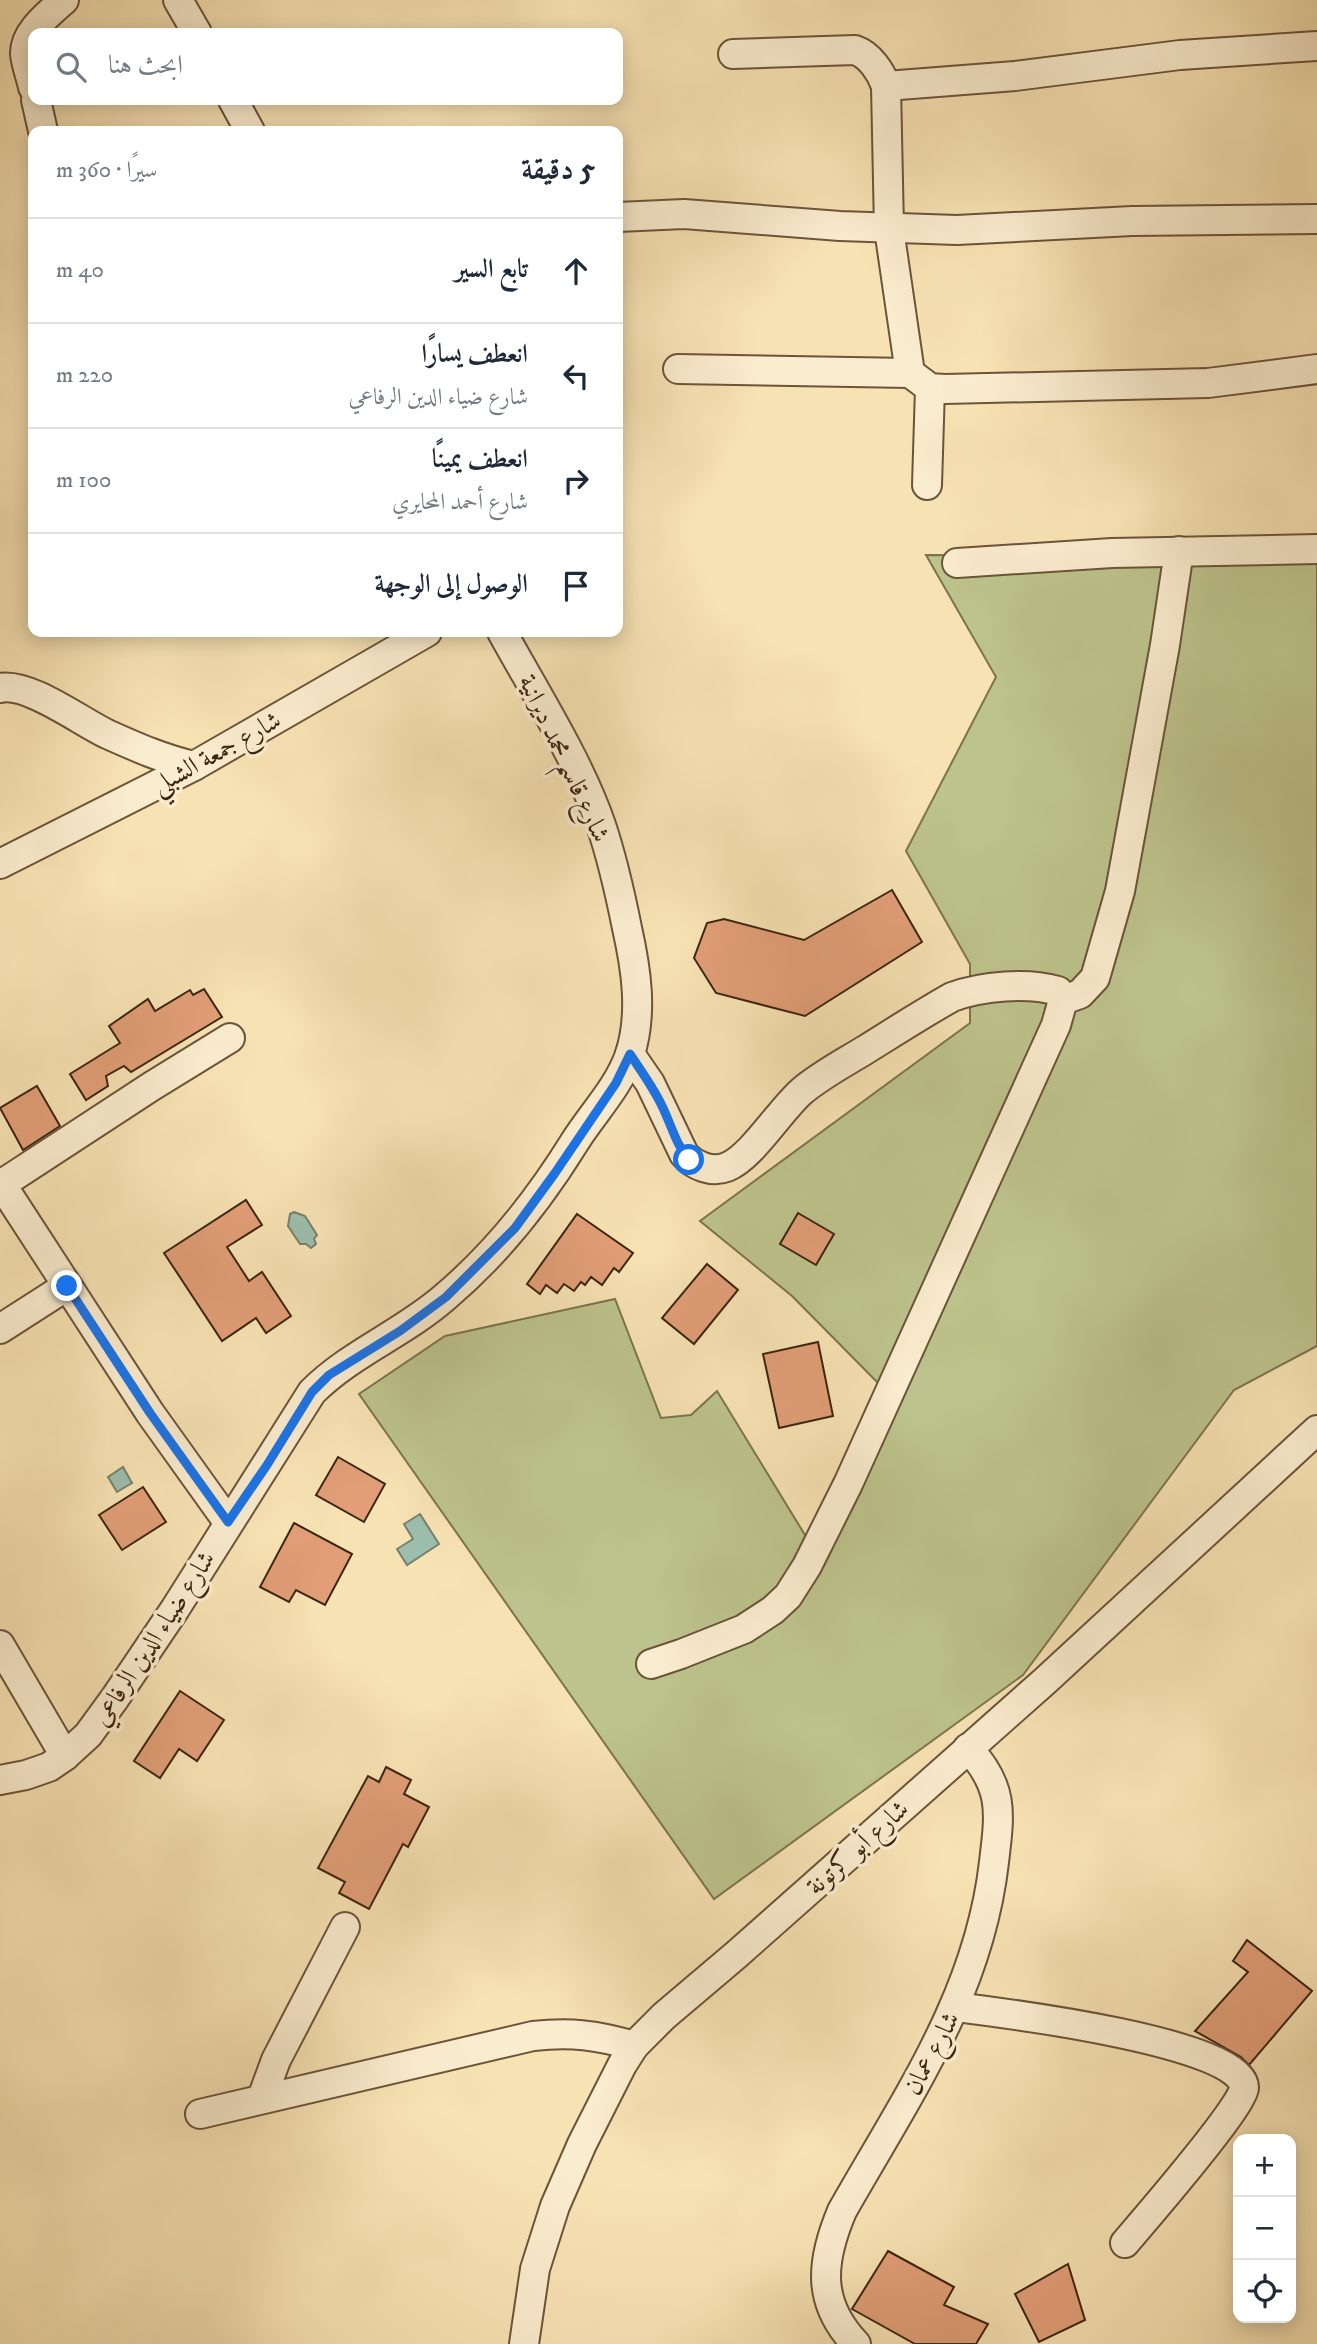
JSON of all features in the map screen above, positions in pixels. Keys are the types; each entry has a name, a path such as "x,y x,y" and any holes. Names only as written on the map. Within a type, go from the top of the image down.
{"street":[{"path":"36,28 64,0"},
{"path":"178,0 194,28"},
{"path":"28,42 25,54 28,67"},
{"path":"886,86 1015,76 1180,55 1317,46"},
{"path":"733,54 855,50 863,53 873,63 886,86 889,229 920,381 927,485"},
{"path":"37,105 42,126"},
{"path":"236,105 247,126"},
{"path":"623,217 710,215 889,229 957,230 1132,221 1317,219"},
{"path":"678,369 920,381 1004,389 1154,386 1232,381 1317,363"},
{"path":"957,563 1062,555 1317,549"},
{"path":"1063,1000 1080,994 1096,978 1120,891 1179,551"},
{"name":"شارع جمعة الشبلي","path":"0,864 194,766 419,637"},
{"name":"شارع قاسم محمد ديرانية","path":"505,637 564,747 601,824 622,905 636,976 635,1025 630,1054"},
{"path":"0,688 13,686 29,691 106,733 167,760 194,766"},
{"path":"630,1054 661,1104 684,1154 700,1166 718,1169 744,1156 786,1106 823,1075 952,997 969,990 986,988 1045,987 1058,991 1063,1000 1056,1025 848,1484 807,1566 788,1596 774,1610 744,1629 651,1664"},
{"path":"228,1522 150,1413 1,1183 230,1038"},
{"name":"شارع ضياء الدين الرفاعي","path":"0,1780 38,1771 65,1756 88,1735 175,1609 312,1392 329,1375 400,1331 446,1297 515,1228 542,1193 610,1091 630,1054"},
{"path":"0,1329 67,1286"},
{"name":"شارع أبو كرتونة","path":"524,2344 535,2269 555,2206 582,2144 634,2046 664,2016 1152,1584 1317,1430"},
{"path":"0,1645 65,1756"},
{"name":"شارع عمان","path":"856,2344 840,2324 827,2294 825,2275 833,2233 842,2211 929,2062 956,2007 984,1925 999,1826 997,1800 988,1773 968,1748"},
{"path":"261,2098 276,2060 345,1927"},
{"path":"956,2007 1047,2018 1122,2033 1227,2067 1243,2081 1244,2091 1227,2120 1125,2244"},
{"path":"200,2114 533,2036 565,2032 588,2034 634,2046"}],"green space":[{"path":"926,555 1317,557 1317,1346 1234,1390 1023,1675 714,1899 359,1394 445,1336 615,1299 661,1418 691,1415 717,1391 816,1553 883,1388 792,1296 700,1221 970,1023 970,964 906,851 996,677"}],"shaded area":[{"path":"294,1212 305,1216 317,1235 314,1239 316,1244 311,1248 300,1244 288,1226 290,1214"},
{"path":"123,1467 132,1483 117,1492 108,1477"},
{"path":"420,1514 439,1544 407,1565 397,1549 413,1539 404,1524"}],"building":[{"path":"892,890 922,942 805,1016 716,993 694,958 707,923 724,919 804,940"},
{"path":"204,989 222,1017 131,1072 124,1066 106,1076 108,1086 86,1100 70,1074 120,1043 109,1026 148,999 155,1011 190,990 193,995"},
{"path":"37,1086 60,1126 23,1150 0,1108"},
{"path":"246,1200 262,1225 227,1247 249,1281 262,1272 291,1316 266,1333 256,1318 222,1341 164,1253"},
{"path":"798,1213 834,1234 816,1265 780,1244"},
{"path":"577,1214 633,1253 619,1272 614,1268 602,1285 591,1277 585,1285 581,1282 574,1291 564,1284 557,1293 546,1285 540,1294 527,1284"},
{"path":"707,1264 738,1290 694,1344 662,1318"},
{"path":"818,1342 833,1416 779,1428 763,1354"},
{"path":"338,1457 385,1484 364,1522 316,1495"},
{"path":"143,1487 166,1522 122,1550 99,1515"},
{"path":"294,1523 352,1554 325,1605 296,1590 289,1602 260,1587"},
{"path":"180,1691 224,1720 197,1761 179,1749 160,1778 134,1761"},
{"path":"386,1767 411,1780 404,1794 429,1807 408,1847 403,1844 369,1909 339,1893 345,1882 318,1868 368,1776 379,1782"},
{"path":"1247,1940 1312,1991 1249,2065 1241,2057 1195,2031 1248,1972 1233,1961"},
{"path":"888,2251 954,2287 944,2305 988,2324 976,2344 915,2344 852,2309"},
{"path":"1068,2264 1085,2320 1039,2342 1015,2294"}],"route":[{"path":"67,1286 150,1413 228,1522 312,1392 329,1375 400,1331 446,1297 515,1228 535,1203 616,1083 630,1054 650,1083 679,1147 689,1160"}]}
